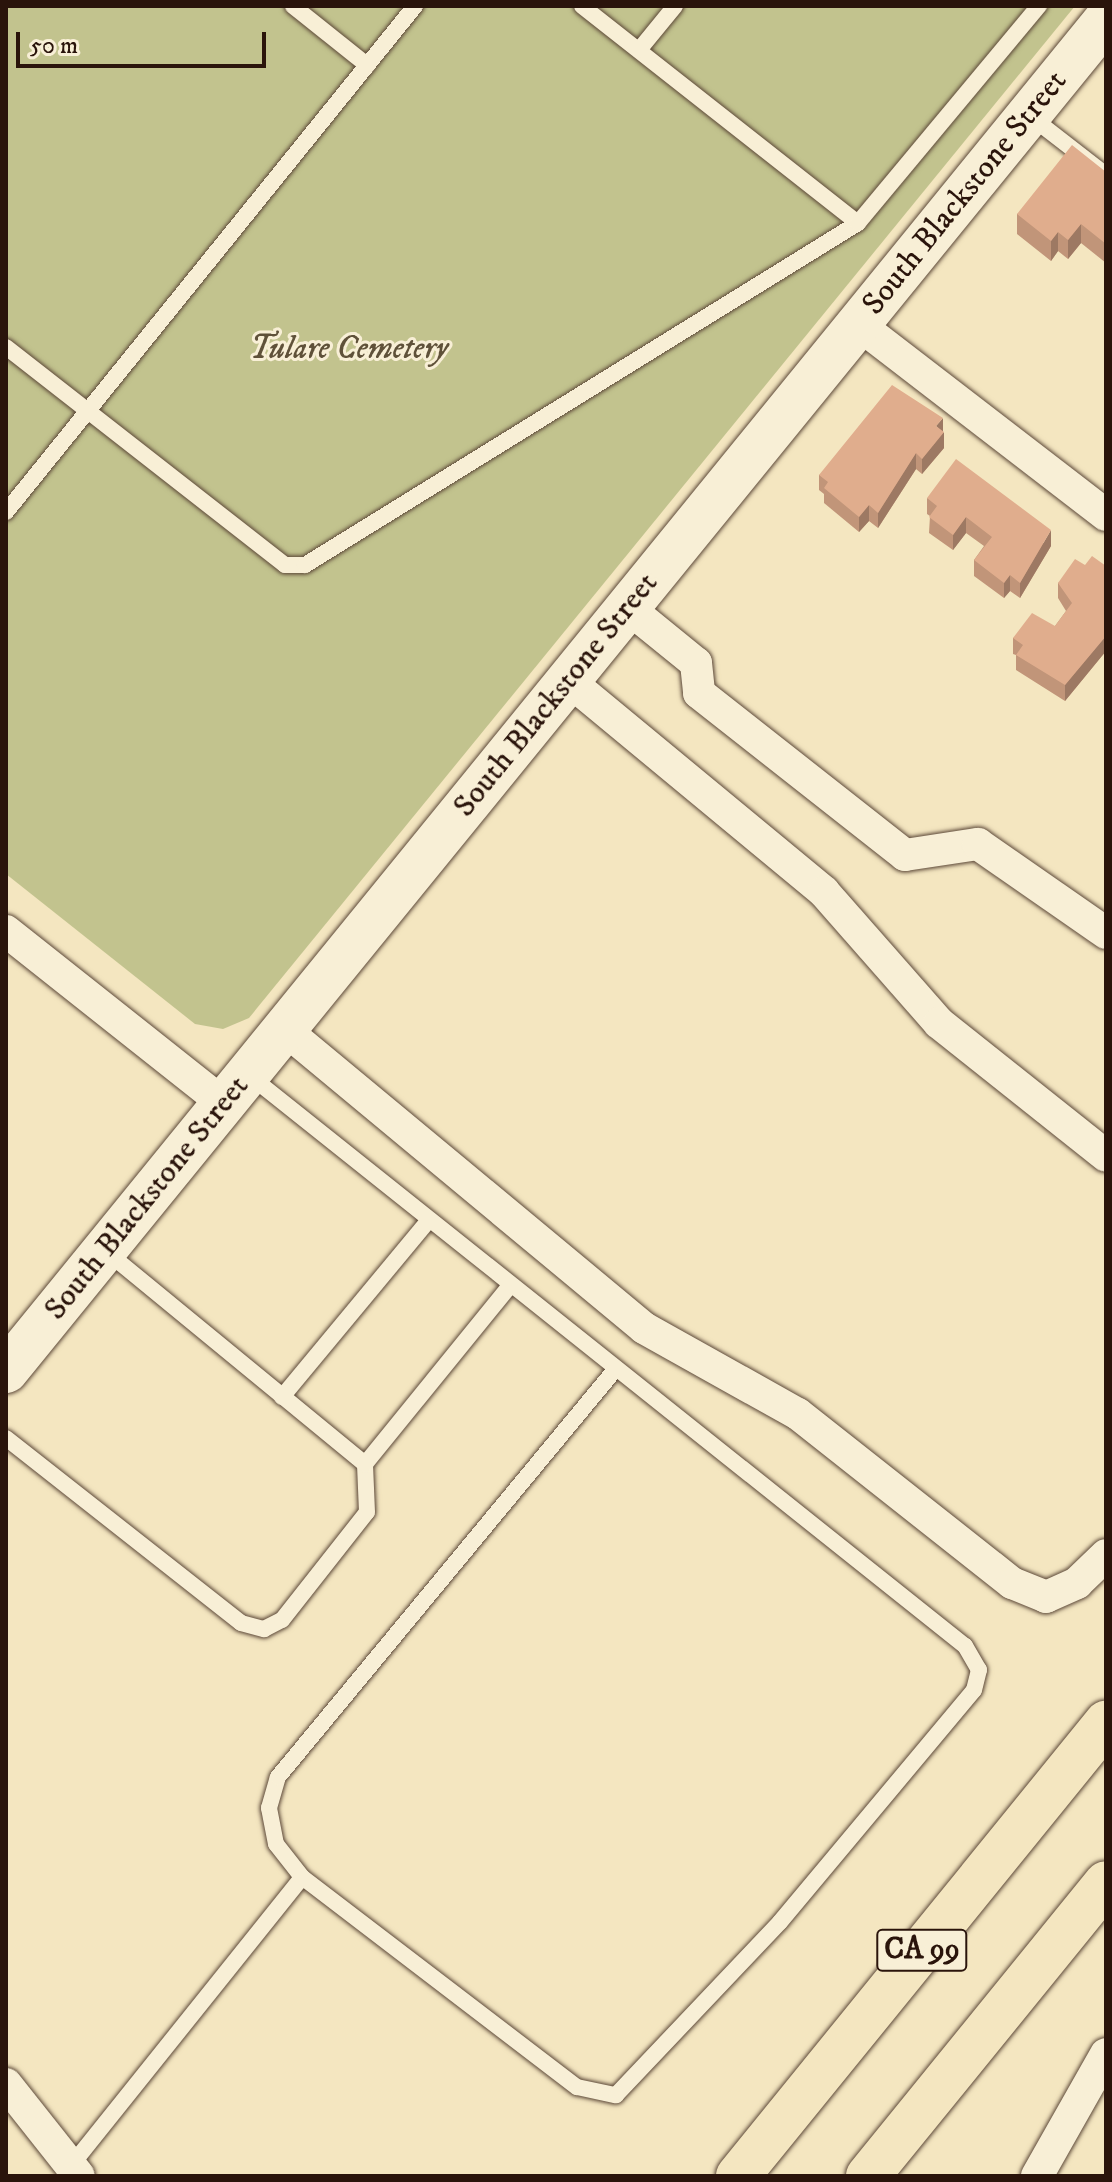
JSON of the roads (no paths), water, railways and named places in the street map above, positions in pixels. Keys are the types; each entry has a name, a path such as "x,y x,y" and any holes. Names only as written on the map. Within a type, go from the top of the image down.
{"highway":[{"name":"CA 99","path":"738,2176 1106,1723"},
{"path":"868,2176 1106,1883"}],"main road":[{"name":"South Blackstone Street","path":"6,1371 1106,20"}],"street":[{"path":"858,324 1106,515"},
{"path":"627,607 696,663 699,693 905,855 978,844 1106,933"},
{"path":"568,680 824,892 939,1023 1106,1156"},
{"path":"6,931 235,1089"},
{"path":"284,1029 644,1328 798,1414 1012,1583 1046,1597 1077,1583 1106,1555"},
{"path":"1037,2176 1106,2054"},
{"path":"6,2084 74,2171"}],"lane":[{"path":"293,6 367,65"},
{"path":"6,512 415,6"},
{"path":"582,6 858,223"},
{"path":"639,50 675,6"},
{"path":"6,347 285,565 305,565 858,223 1039,6"},
{"path":"1029,115 1106,175"},
{"path":"235,1089 428,1221 965,1646 979,1670 974,1690 780,1922 616,2095 577,2087 302,1877 276,1844 269,1808 278,1777 614,1371"},
{"path":"282,1397 428,1221"},
{"path":"104,1250 365,1464"},
{"path":"6,1438 241,1623 264,1629 282,1620 367,1512 365,1464 509,1287"},
{"path":"74,2171 302,1877"}],"park label":[{"name":"Tulare Cemetery","path":"349,349"}]}
